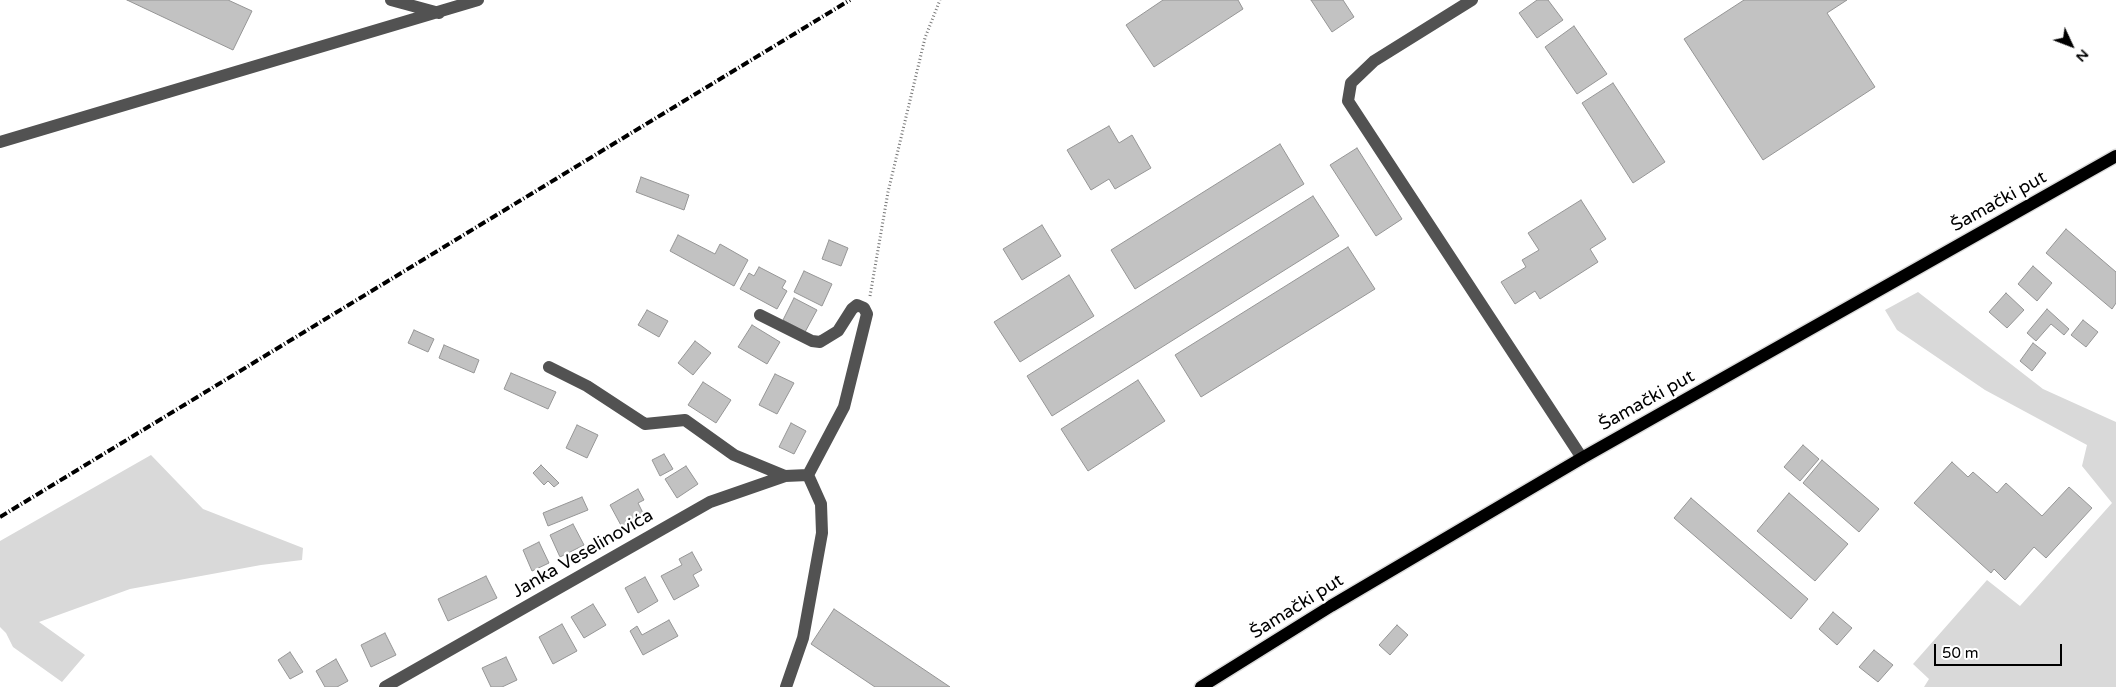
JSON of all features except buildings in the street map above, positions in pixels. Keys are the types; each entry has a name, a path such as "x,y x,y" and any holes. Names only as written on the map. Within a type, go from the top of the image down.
{"main road":[{"name":"Šamački put","path":"1201,687 1331,606 1582,458 2116,156"}],"street":[{"path":"391,0 439,12"},
{"path":"0,142 478,0"},
{"path":"1472,0 1374,61 1351,83 1348,101 1582,458"},
{"path":"760,315 812,341 820,342 838,331 852,309 857,305 864,308 867,314 844,407 808,475 821,504 822,533 803,638 786,687"},
{"path":"549,366 587,386 645,424 685,420 734,455 785,476"},
{"name":"Janka Veselinovića","path":"385,687 710,502 785,476 808,475"}],"path":[{"path":"867,314 888,192 925,38 940,0"}],"shaded area":[{"path":"1918,292 2043,389 2116,422 2116,687 1924,687 1929,679 1913,664 1987,580 2020,606 2112,503 2082,466 2087,445 1985,390 1897,330 1885,310"},
{"path":"151,455 203,509 303,548 302,560 261,565 130,589 39,622 85,655 62,682 13,647 6,633 0,627 0,541"}],"railway":[{"path":"0,517 850,0"}]}
